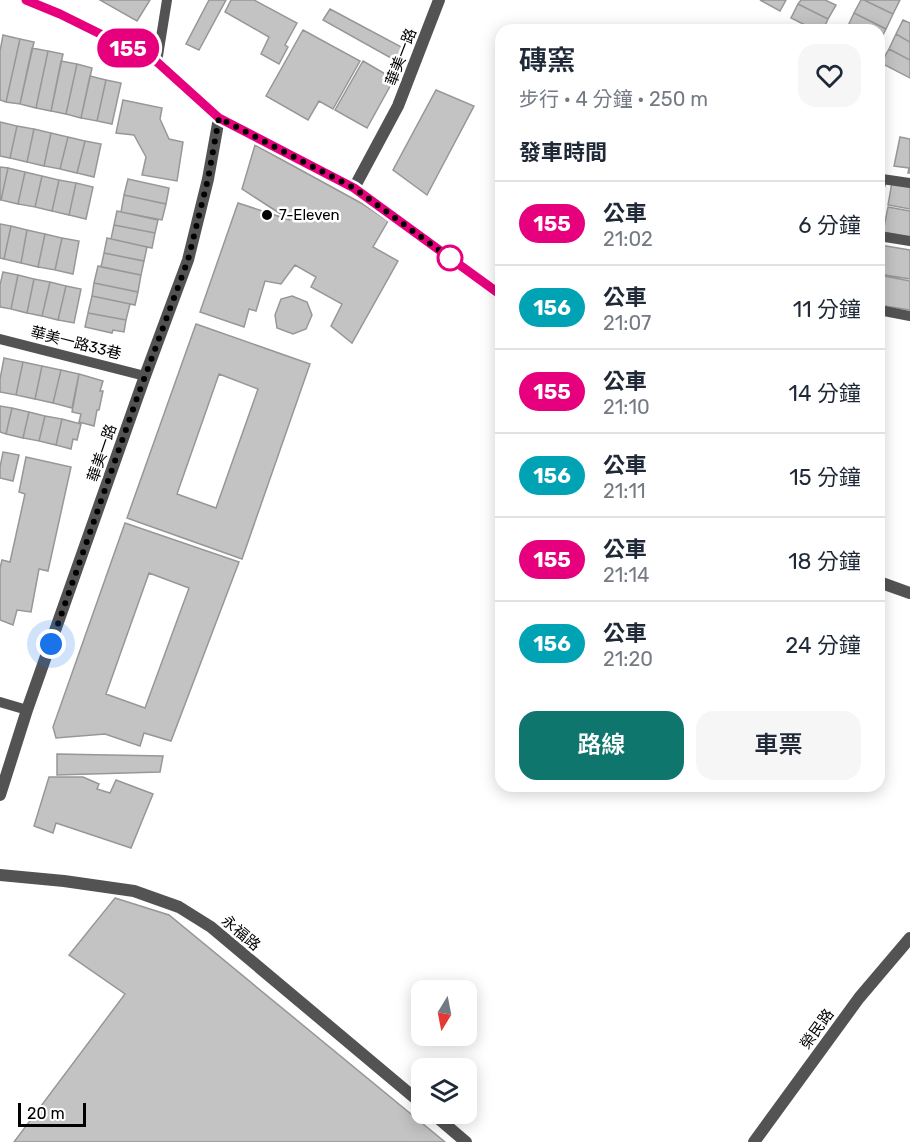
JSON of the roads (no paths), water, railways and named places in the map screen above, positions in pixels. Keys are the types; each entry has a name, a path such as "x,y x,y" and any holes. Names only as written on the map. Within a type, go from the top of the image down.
{"street":[{"path":"26,0 60,14 157,62 219,118 354,188 495,292"},
{"name":"華美一路","path":"354,188 398,106 439,0"},
{"name":"華美一路","path":"0,795 27,710 188,260 208,179 219,118"},
{"path":"885,584 910,593"},
{"name":"永福路","path":"0,875 134,891 179,908 211,927 411,1095"},
{"name":"榮民路","path":"754,1142 859,998 910,938"},
{"path":"445,1124 466,1142"}],"lane":[{"path":"157,62 167,0"},
{"path":"885,179 910,183"},
{"path":"885,237 910,241"},
{"path":"885,311 910,316"},
{"name":"華美一路33巷","path":"0,339 145,376"},
{"path":"0,702 27,710"}],"place":[{"name":"7-Eleven","path":"267,215"}]}
